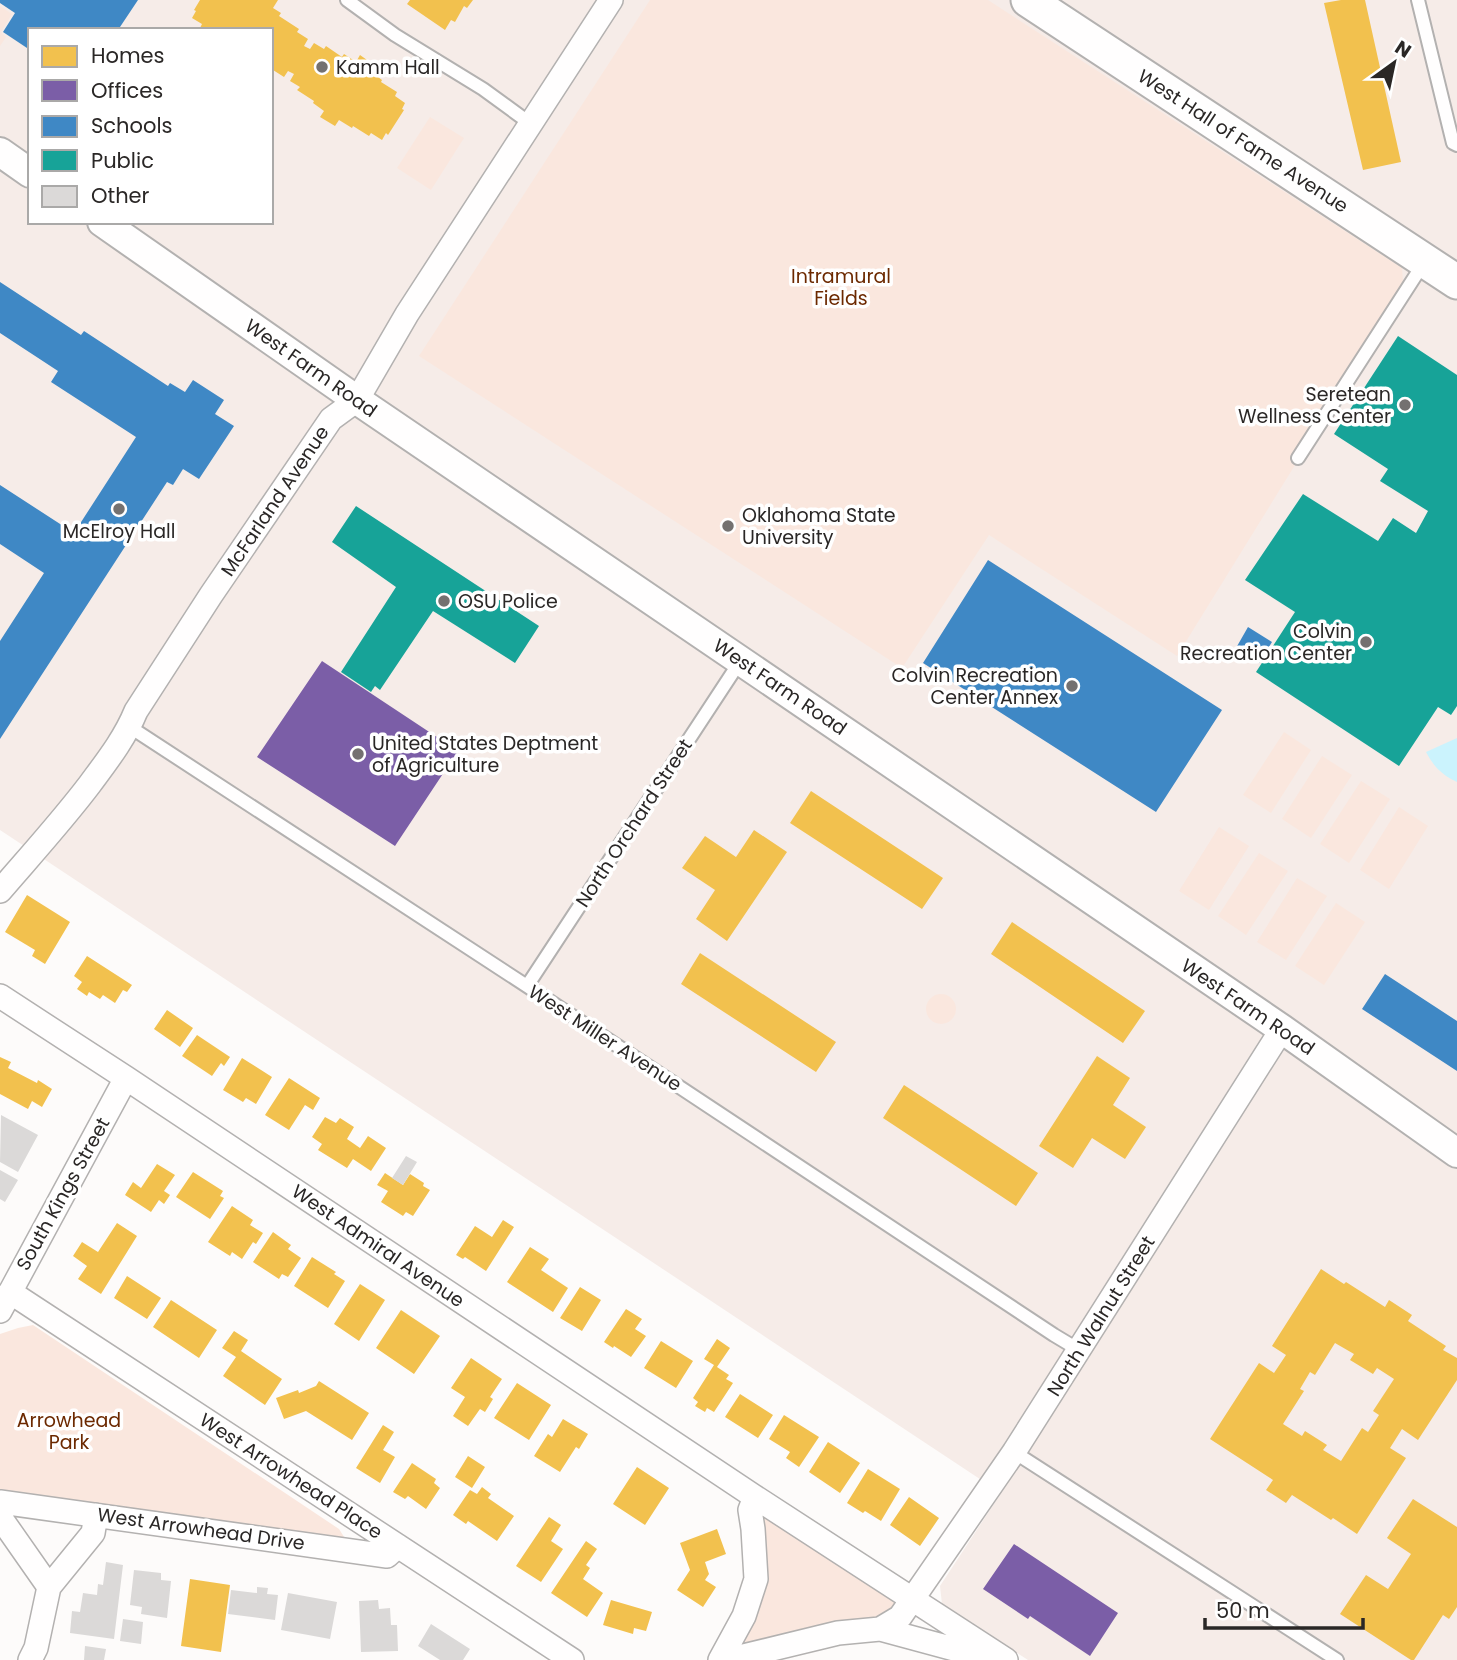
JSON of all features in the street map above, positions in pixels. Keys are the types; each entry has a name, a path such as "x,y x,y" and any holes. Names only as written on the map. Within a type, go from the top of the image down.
{"main road":[{"name":"West Hall of Fame Avenue","path":"1028,0 1457,282"}],"street":[{"name":"McFarland Avenue","path":"0,891 112,755 130,727 136,711 211,595 331,419 356,400 407,314 611,0"},
{"path":"0,152 28,172"},
{"name":"West Farm Road","path":"105,224 356,400 1282,1029 1457,1153"},
{"name":"West Admiral Avenue","path":"0,996 755,1497 1006,1660"},
{"name":"North Walnut Street","path":"880,1629 900,1618 1014,1452 1282,1029"},
{"name":"South Kings Street","path":"5,1301 126,1078"},
{"name":"West Arrowhead Place","path":"5,1301 398,1546 572,1660"},
{"path":"720,1660 744,1616 756,1579 750,1510 755,1497"},
{"name":"West Arrowhead Drive","path":"0,1502 387,1556 398,1546"},
{"path":"30,1660 36,1648 49,1587 93,1533 96,1515"},
{"path":"0,1517 49,1587"},
{"path":"727,1660 838,1633 880,1629 996,1660"}],"lane":[{"path":"347,0 396,35 483,89 531,124"},
{"path":"1418,0 1453,143 1457,145"},
{"path":"1298,458 1426,261"},
{"name":"North Orchard Street","path":"527,986 741,660"},
{"name":"West Miller Avenue","path":"130,727 1079,1350"},
{"path":"1014,1452 1337,1660"}],"shaded area":[{"name":"Oklahoma State University","path":"0,0 1457,0 1457,1660 1028,1660 942,1604 940,1586 1001,1493 0,830"}],"green space":[{"name":"Intramural Fields","path":"650,0 988,0 1402,268 1403,282 1399,297 1177,656 989,535 902,668 419,356"},
{"path":"0,6 12,14 1,32 6,37 0,46"},
{"path":"430,117 464,138 431,190 397,168"},
{"path":"1284,732 1311,750 1271,813 1243,795"},
{"path":"1322,756 1352,775 1311,838 1282,819"},
{"path":"1361,781 1390,799 1349,863 1320,844"},
{"path":"1399,807 1428,826 1389,889 1360,870"},
{"path":"1219,827 1249,846 1209,910 1179,891"},
{"path":"1259,853 1288,871 1246,935 1218,916"},
{"path":"1297,878 1327,896 1286,960 1257,942"},
{"path":"1336,903 1365,922 1324,985 1295,966"},
{"path":"941,994 951,999 956,1009 951,1019 941,1024 931,1019 926,1009 931,999"},
{"name":"Arrowhead Park","path":"33,1325 339,1529 346,1540 0,1491 0,1334"},
{"path":"755,1497 913,1599 900,1617 727,1660 744,1616"}],"water":[{"path":"1457,738 1457,782 1439,770 1426,752"}],"building: Homes":[{"name":"Kamm Hall","path":"200,0 278,0 273,8 308,39 304,46 310,49 314,43 324,49 326,46 342,57 344,54 356,62 360,55 374,65 370,71 382,80 381,82 397,92 395,96 405,103 402,109 404,110 382,140 339,120 335,126 320,117 324,111 297,90 300,87 290,81 294,74 288,71 284,77 273,70 273,28 200,28 202,24 192,18 196,11 194,10"},
{"path":"410,0 473,0 467,8 464,6 455,22 451,20 445,30 407,4"},
{"path":"1365,0 1401,162 1363,170 1324,3"},
{"path":"811,791 943,878 922,909 790,823"},
{"path":"754,830 787,852 727,941 696,919 715,890 682,868 705,836 736,857"},
{"path":"27,895 70,922 45,964 32,956 35,950 5,932"},
{"path":"1012,922 1145,1011 1123,1043 991,954"},
{"path":"700,953 836,1042 816,1072 681,984"},
{"path":"87,956 132,985 127,992 123,990 115,1003 103,995 100,999 89,992 87,996 77,989 82,982 74,976"},
{"path":"167,1010 193,1028 180,1047 154,1029"},
{"path":"197,1035 230,1057 224,1066 221,1063 212,1076 182,1056"},
{"path":"1097,1056 1130,1078 1113,1105 1146,1127 1125,1159 1092,1138 1073,1168 1039,1146"},
{"path":"0,1057 11,1062 8,1068 52,1089 42,1107 32,1101 28,1109 0,1094"},
{"path":"242,1058 272,1077 256,1104 246,1098 243,1102 223,1090"},
{"path":"289,1078 320,1098 313,1110 305,1105 289,1130 265,1115"},
{"path":"904,1085 1038,1173 1016,1206 883,1118"},
{"path":"325,1117 336,1123 340,1118 354,1127 347,1139 360,1148 368,1136 386,1148 371,1171 353,1159 347,1168 318,1150 322,1144 312,1137"},
{"path":"157,1164 175,1175 164,1191 170,1195 164,1204 159,1200 151,1212 125,1195 133,1182 141,1188"},
{"path":"193,1172 223,1191 220,1196 224,1198 210,1219 176,1197"},
{"path":"385,1173 403,1185 410,1174 430,1190 413,1216 406,1212 403,1216 381,1202 388,1191 377,1185"},
{"path":"232,1206 253,1220 250,1225 263,1233 256,1244 253,1242 242,1259 232,1252 230,1256 208,1242"},
{"path":"503,1220 514,1227 486,1271 465,1257 463,1259 456,1255 475,1226 492,1237"},
{"path":"117,1223 137,1236 101,1294 78,1279 87,1266 73,1256 82,1242 98,1252"},
{"path":"273,1232 291,1245 288,1249 301,1258 288,1277 282,1274 279,1279 253,1262"},
{"path":"530,1247 549,1259 541,1270 568,1288 553,1312 507,1282"},
{"path":"312,1257 345,1281 328,1308 294,1286"},
{"path":"1321,1269 1385,1307 1389,1300 1412,1315 1408,1321 1446,1346 1443,1350 1457,1358 1457,1380 1418,1440 1402,1429 1390,1448 1406,1458 1357,1534 1292,1495 1286,1503 1266,1490 1273,1480 1210,1439 1259,1363 1274,1373 1286,1355 1272,1346","holes":["1335,1343 1354,1354 1350,1360 1373,1374 1377,1368 1394,1379 1373,1411 1379,1415 1368,1432 1362,1428 1341,1461 1323,1450 1327,1445 1305,1431 1302,1436 1283,1424 1304,1391 1300,1389 1310,1372 1315,1375"]},
{"path":"127,1276 161,1298 147,1319 114,1298"},
{"path":"360,1284 385,1300 359,1341 334,1324"},
{"path":"580,1287 601,1300 582,1331 560,1318"},
{"path":"171,1300 217,1330 199,1358 153,1327"},
{"path":"626,1309 642,1319 635,1329 646,1336 631,1357 604,1342"},
{"path":"401,1310 440,1336 414,1374 376,1348"},
{"path":"234,1331 248,1340 241,1351 282,1379 265,1405 223,1376 236,1357 222,1348"},
{"path":"717,1339 730,1348 717,1367 729,1375 726,1379 733,1383 714,1412 707,1408 705,1412 695,1406 698,1402 693,1398 714,1365 704,1359"},
{"path":"661,1341 693,1361 676,1388 644,1368"},
{"path":"471,1358 502,1379 490,1397 493,1399 485,1412 480,1409 468,1426 453,1416 465,1397 451,1388"},
{"path":"319,1381 369,1413 352,1440 306,1411 284,1419 276,1398 298,1390 299,1393 316,1386"},
{"path":"517,1383 551,1405 529,1440 494,1418"},
{"path":"740,1394 773,1415 758,1438 725,1417"},
{"path":"784,1415 819,1437 799,1467 786,1458 790,1452 769,1439"},
{"path":"563,1419 588,1434 560,1472 534,1456 548,1434 552,1437"},
{"path":"383,1425 394,1432 383,1450 395,1457 380,1483 356,1468"},
{"path":"828,1442 860,1463 840,1493 809,1472"},
{"path":"468,1456 485,1467 472,1488 455,1477"},
{"path":"412,1463 436,1479 434,1483 440,1488 426,1509 408,1496 405,1499 393,1492"},
{"path":"637,1467 669,1488 645,1525 613,1504"},
{"path":"868,1469 900,1489 881,1521 847,1503"},
{"path":"482,1487 491,1494 488,1498 514,1516 497,1541 468,1521 466,1524 453,1515 470,1490 477,1494"},
{"path":"909,1497 939,1518 920,1546 890,1525"},
{"path":"1413,1499 1457,1527 1457,1607 1449,1619 1443,1615 1414,1660 1411,1660 1340,1614 1366,1575 1388,1589 1411,1554 1387,1538"},
{"path":"549,1517 561,1525 551,1541 563,1549 541,1582 516,1566"},
{"path":"717,1529 726,1554 705,1562 709,1574 705,1580 716,1587 703,1607 677,1590 690,1570 680,1543"},
{"path":"586,1541 597,1549 586,1565 590,1568 583,1579 603,1593 587,1617 551,1593"},
{"path":"190,1579 230,1585 221,1652 181,1646"},
{"path":"611,1600 652,1612 646,1631 634,1628 633,1634 603,1625"}],"building: Offices":[{"name":"United States Deptment of Agriculture","path":"322,661 458,751 395,846 257,757"},
{"path":"1014,1544 1118,1613 1090,1656 983,1589"}],"building: Schools":[{"path":"0,0 138,0 119,28 28,28 28,49 3,32 15,13 0,3"},
{"name":"McElroy Hall","path":"0,282 81,335 84,331 168,386 170,383 185,392 193,380 224,400 215,414 234,426 199,479 183,469 173,485 167,482 0,739 0,641 44,573 0,544 0,485 74,533 136,437 51,382 58,371 0,333"},
{"name":"Colvin Recreation Center Annex","path":"988,560 1222,710 1156,812 923,663"},
{"path":"1248,627 1272,642 1259,663 1236,648"},
{"path":"1385,974 1457,1021 1457,1071 1362,1009"}],"building: Public":[{"name":"Colvin Recreation Center","path":"1398,336 1457,375 1457,706 1451,715 1438,707 1399,766 1256,672 1295,612 1245,580 1303,494 1378,541 1393,518 1416,533 1428,511 1380,481 1388,469 1334,434"},
{"name":"OSU Police","path":"356,506 539,626 515,663 433,611 380,690 375,686 371,692 341,672 396,587 332,542"}],"building: Other":[{"path":"1,1115 38,1135 18,1172 0,1162"},
{"path":"406,1156 417,1162 403,1185 392,1178"},
{"path":"0,1170 18,1180 5,1202 0,1199"},
{"path":"106,1562 123,1565 114,1639 70,1633 72,1611 80,1612 83,1593 97,1595 98,1584 103,1585"},
{"path":"134,1570 161,1573 161,1580 171,1581 167,1618 141,1614 142,1607 130,1605"},
{"path":"257,1587 268,1588 267,1594 278,1595 275,1620 228,1614 231,1590 257,1593"},
{"path":"288,1593 337,1602 330,1639 281,1630"},
{"path":"378,1600 379,1609 390,1608 391,1625 397,1625 398,1651 361,1652 359,1601"},
{"path":"123,1619 143,1622 141,1644 120,1641"},
{"path":"431,1624 470,1649 463,1660 440,1660 418,1646"},
{"path":"85,1646 106,1649 104,1660 84,1660"}],"place":[{"name":"Kamm Hall","path":"322,67"},
{"name":"Seretean Wellness Center","path":"1405,405"},
{"name":"McElroy Hall","path":"119,509"},
{"name":"Oklahoma State University","path":"728,526"},
{"name":"OSU Police","path":"444,601"},
{"name":"Colvin Recreation Center","path":"1366,642"},
{"name":"Colvin Recreation Center Annex","path":"1072,686"},
{"name":"United States Deptment of Agriculture","path":"358,754"}]}
